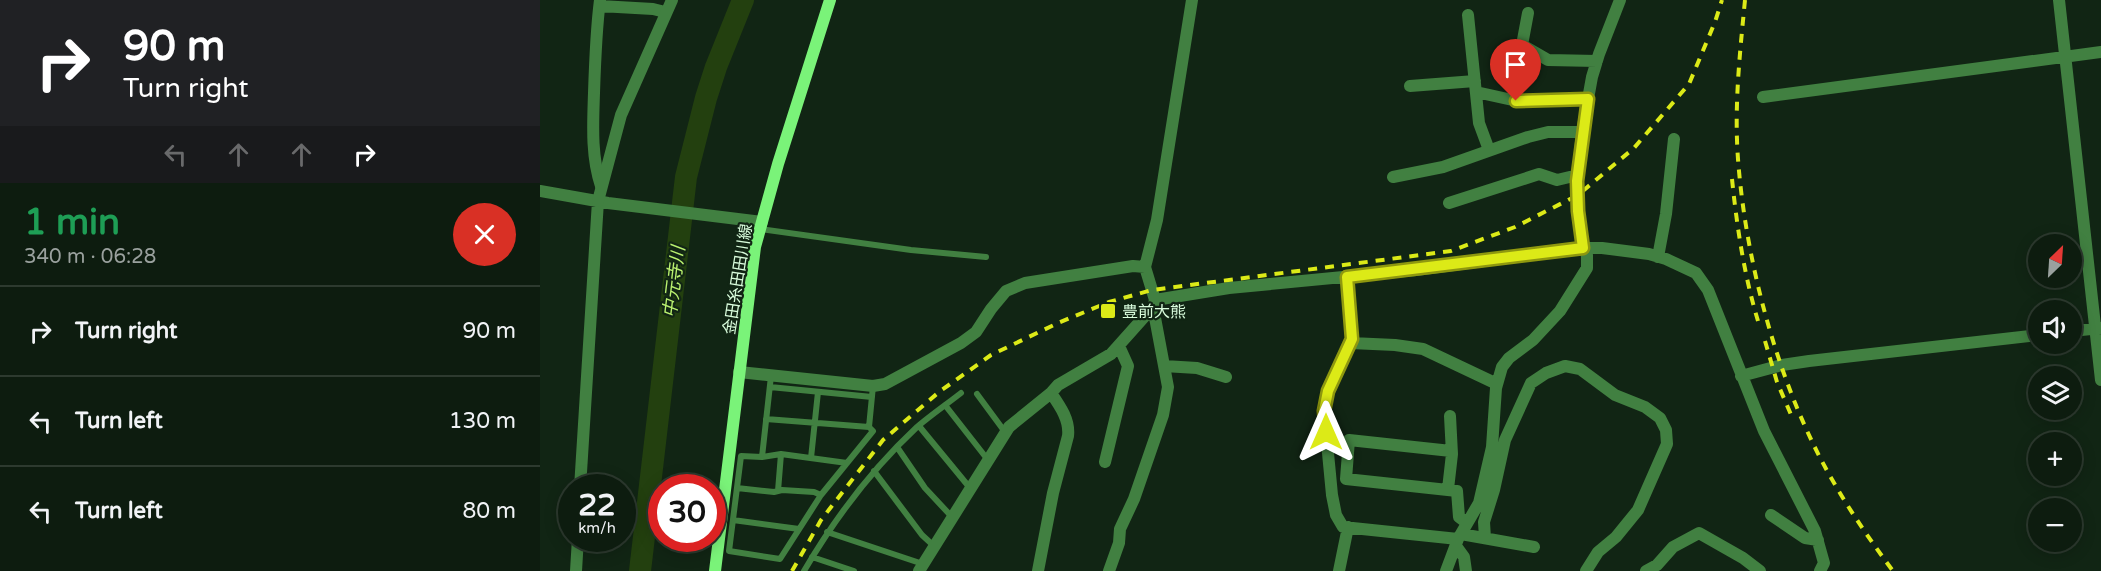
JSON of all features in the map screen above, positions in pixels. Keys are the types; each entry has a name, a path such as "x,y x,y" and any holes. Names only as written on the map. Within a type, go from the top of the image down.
{"main road":[{"name":"金田糸田田川線","path":"715,571 758,223 830,0"}],"street":[{"path":"601,186 621,115 672,0"},
{"path":"1109,571 1119,543 1120,529 1134,499 1163,415 1168,387 1154,303 1145,267 1157,220 1192,0"},
{"path":"1446,571 1479,503 1492,447 1497,384 1502,367 1509,358 1533,340 1560,311 1587,268 1587,255 1583,248 1578,211 1578,175 1582,132 1597,61 1620,0"},
{"path":"2059,0 2098,328 2101,380"},
{"path":"581,474 603,202 601,186 594,167 593,120 595,41 600,3 666,12"},
{"path":"1528,13 1522,45 1548,60 1597,61"},
{"path":"1468,15 1479,123 1489,150"},
{"path":"1763,97 2101,52"},
{"path":"1410,86 1475,87 1516,101 1588,99"},
{"path":"1393,177 1443,168 1489,150 1548,132 1582,132"},
{"path":"1658,257 1666,214 1674,139"},
{"path":"1449,203 1539,174 1557,180 1578,175"},
{"path":"540,191 758,223"},
{"path":"921,567 1009,427 1058,385 1111,354 1154,303 1229,288 1347,277 1583,248 1602,248 1658,257 1696,273 1708,290 1764,431 1798,495 1818,540 1824,563 1820,571"},
{"path":"739,372 770,381 873,391 962,343 976,332 1006,291 1025,283 1122,267 1145,267"},
{"path":"1347,277 1348,301 1353,324 1350,343 1328,391 1324,411 1332,495 1336,515 1344,527 1485,538 1534,547"},
{"path":"2082,330 2098,328"},
{"path":"1742,376 1782,365 1809,361 2028,336"},
{"path":"1350,343 1423,349 1497,384"},
{"path":"1105,462 1128,366 1119,346"},
{"path":"1164,366 1197,368 1226,377"},
{"path":"1485,538 1484,522 1505,440 1531,383 1546,373 1565,366 1581,369 1615,395 1645,407 1660,418 1666,430 1667,444 1638,510 1616,537 1598,552 1586,571"},
{"path":"1038,571 1069,427 1051,393"},
{"path":"1448,489 1452,451 1450,416"},
{"path":"1452,451 1349,440 1346,479 1457,491 1466,571"},
{"path":"1771,515 1805,538 1818,540"},
{"path":"1339,571 1348,527"},
{"path":"1646,571 1657,565 1673,546 1699,533 1743,558 1760,571"},
{"path":"576,571 577,552"}],"lane":[{"path":"758,223 911,250 986,257"},
{"path":"762,457 770,381 818,392 873,391 869,427"},
{"path":"811,458 818,392"},
{"path":"804,571 827,532 874,471 919,426 961,393"},
{"path":"977,394 1005,433"},
{"path":"945,405 988,460"},
{"path":"766,419 869,427 873,431 821,495 780,559 729,551 741,456 762,457 780,454 847,462"},
{"path":"919,426 970,488"},
{"path":"897,447 925,488 952,517"},
{"path":"778,491 780,454"},
{"path":"874,471 922,535 934,546"},
{"path":"737,489 814,492 821,495"},
{"path":"733,520 799,529"},
{"path":"827,532 921,567"},
{"path":"812,557 854,571"}],"waterway":[{"name":"中元寺川","path":"640,571 686,177 706,98 743,0"}],"railway":[{"path":"792,571 821,520 883,440 939,392 991,355 1109,302 1152,290 1451,251 1515,227 1578,195 1634,148 1689,84 1722,0"},
{"path":"1745,0 1738,79 1737,139 1742,200 1758,286 1783,372 1817,452 1850,509 1893,571"},
{"path":"1732,179 1742,251 1758,321"},
{"path":"1765,341 1777,382 1792,417"}],"place":[{"name":"豊前大熊","path":"1108,311"}],"route":[{"path":"1326,432 1324,411 1328,391 1352,339 1353,324 1348,301 1347,277 1583,248 1577,181 1588,99 1516,101"}]}
